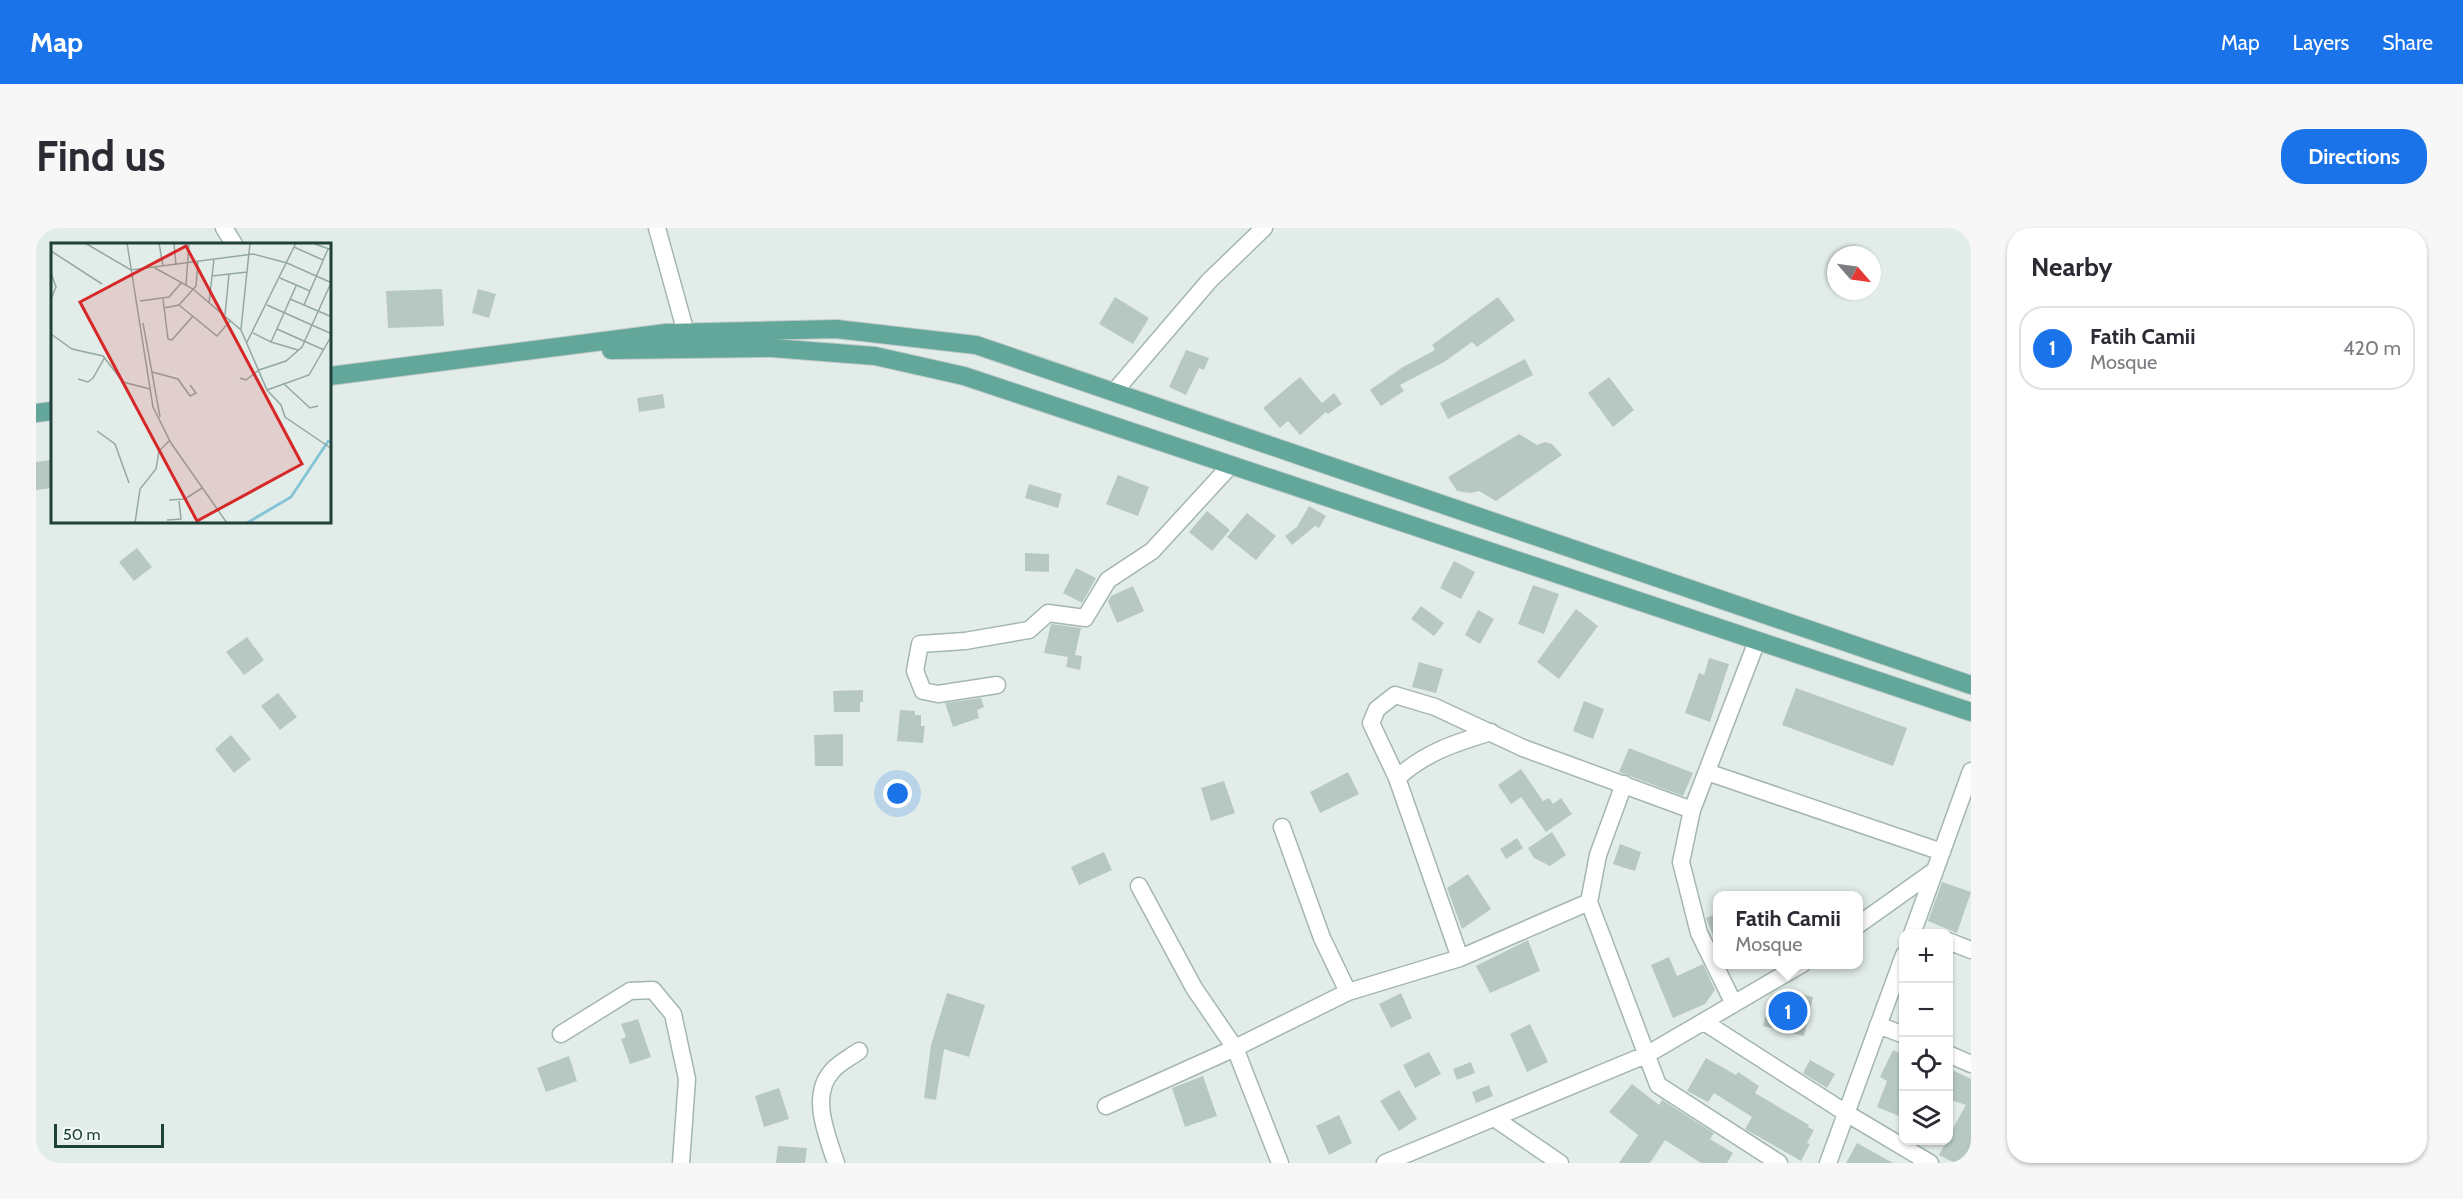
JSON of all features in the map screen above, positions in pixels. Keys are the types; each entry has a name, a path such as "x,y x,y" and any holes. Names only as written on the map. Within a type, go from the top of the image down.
{"main road":[{"path":"332,376 686,333 836,329 976,345 1971,685"},
{"path":"522,351 772,348 875,356 964,376 1971,712"},
{"path":"36,413 51,411"}],"street":[{"path":"224,228 234,243"},
{"path":"657,228 686,333"},
{"path":"1114,392 1209,281 1264,228"},
{"path":"997,685 938,694 922,691 915,671 920,644 965,641 1029,630 1048,613 1085,618 1108,580 1152,551 1231,465"},
{"path":"1713,961 1699,933 1681,862 1692,810 1757,641"},
{"path":"1460,958 1397,778 1371,723 1377,709 1395,695 1435,707 1523,748 1692,810"},
{"path":"1397,778 1417,761 1458,742 1491,732"},
{"path":"1913,929 1971,771"},
{"path":"1707,772 1942,852"},
{"path":"1624,784 1598,855 1589,902 1658,1084 1779,1163"},
{"path":"1282,827 1322,938 1348,992"},
{"path":"1863,921 1934,871"},
{"path":"1139,886 1194,988 1235,1048 1280,1163"},
{"path":"1106,1106 1235,1048 1348,992 1460,958 1589,902"},
{"path":"1953,943 1971,950"},
{"path":"1717,969 1734,1004"},
{"path":"1384,1163 1648,1054 1794,969"},
{"path":"1828,1163 1899,969"},
{"path":"561,1034 630,991 653,990 673,1014 687,1079 681,1163"},
{"path":"1704,1022 1846,1113 1930,1163"},
{"path":"1878,1025 1899,1033"},
{"path":"836,1163 822,1118 823,1084 834,1069 859,1051"},
{"path":"1953,1056 1971,1064"},
{"path":"1494,1118 1560,1163"}],"building":[{"path":"442,289 444,326 388,328 386,291"},
{"path":"478,289 496,294 489,318 472,313"},
{"path":"1115,297 1149,318 1133,344 1099,324"},
{"path":"1498,297 1515,320 1477,347 1472,342 1444,362 1400,385 1404,391 1381,406 1370,390 1403,367 1435,350 1432,345"},
{"path":"1186,350 1209,358 1204,370 1199,368 1186,395 1169,387"},
{"path":"1525,359 1533,375 1448,419 1440,403"},
{"path":"1300,377 1322,403 1334,393 1342,404 1328,414 1326,412 1300,435 1288,421 1280,428 1263,408"},
{"path":"1609,377 1634,410 1613,427 1588,393"},
{"path":"663,394 665,408 639,412 637,398"},
{"path":"1519,434 1537,445 1545,442 1552,444 1562,455 1496,501 1479,491 1470,493 1457,491 1448,477"},
{"path":"51,460 51,488 36,490 36,462"},
{"path":"1118,475 1149,487 1138,516 1106,504"},
{"path":"1029,484 1062,494 1058,508 1025,498"},
{"path":"1309,506 1326,516 1319,528 1315,526 1292,545 1285,536 1297,527"},
{"path":"1207,511 1230,530 1212,551 1189,532"},
{"path":"1247,513 1276,536 1256,560 1227,537"},
{"path":"137,548 152,567 134,581 119,562"},
{"path":"1025,553 1049,554 1049,572 1025,571"},
{"path":"1454,561 1475,572 1461,599 1440,588"},
{"path":"1076,568 1096,578 1082,603 1063,593"},
{"path":"1533,585 1559,594 1544,634 1518,624"},
{"path":"1133,586 1144,611 1117,623 1108,601 1111,596"},
{"path":"1421,606 1444,623 1434,636 1411,619"},
{"path":"1576,609 1598,626 1559,679 1537,662"},
{"path":"1478,610 1494,619 1480,644 1465,635"},
{"path":"1051,624 1081,628 1075,655 1082,656 1080,670 1066,667 1068,657 1044,653"},
{"path":"247,637 264,660 244,675 226,652"},
{"path":"1709,658 1729,664 1710,722 1685,713 1699,673 1704,675"},
{"path":"1419,662 1443,669 1436,693 1412,687"},
{"path":"1796,688 1907,728 1893,766 1782,725"},
{"path":"863,690 860,712 834,712 833,691"},
{"path":"278,693 297,717 280,730 261,706"},
{"path":"981,698 984,707 977,710 979,718 953,727 945,703"},
{"path":"1584,701 1604,709 1593,739 1573,731"},
{"path":"900,710 915,711 915,715 921,715 921,726 925,726 923,743 897,741"},
{"path":"843,734 843,766 815,766 814,735"},
{"path":"231,735 251,759 234,773 215,749"},
{"path":"1629,748 1693,773 1683,796 1619,772"},
{"path":"1521,769 1543,801 1549,798 1553,804 1561,798 1572,814 1546,832 1521,797 1511,804 1498,785"},
{"path":"1348,772 1359,794 1320,813 1310,792"},
{"path":"1224,781 1235,813 1211,821 1201,788"},
{"path":"1552,832 1566,855 1550,866 1534,858 1528,848"},
{"path":"1517,838 1523,848 1506,859 1500,849"},
{"path":"1620,844 1641,852 1635,871 1613,864"},
{"path":"1104,852 1112,870 1079,885 1071,867"},
{"path":"1468,874 1491,909 1462,929 1447,888"},
{"path":"1942,882 1971,892 1957,933 1953,929 1928,921"},
{"path":"1713,915 1713,935 1706,918"},
{"path":"1528,940 1540,971 1490,993 1476,966"},
{"path":"1669,957 1677,976 1703,964 1715,990 1705,1004 1673,1018 1651,965"},
{"path":"1781,989 1813,997 1804,1036 1763,1026 1771,995"},
{"path":"947,993 985,1005 969,1057 944,1049 936,1100 924,1098 931,1045"},
{"path":"1401,993 1412,1018 1391,1028 1379,1004"},
{"path":"638,1019 651,1057 630,1064 621,1039 626,1037 621,1024"},
{"path":"1530,1024 1548,1062 1527,1072 1510,1034"},
{"path":"1893,1050 1899,1053 1899,1116 1877,1107 1887,1081 1880,1077"},
{"path":"1429,1052 1441,1074 1415,1088 1403,1065"},
{"path":"569,1056 577,1081 546,1092 537,1068"},
{"path":"1706,1058 1736,1075 1738,1072 1759,1086 1755,1093 1814,1130 1801,1161 1745,1129 1752,1117 1714,1093 1708,1102 1687,1091"},
{"path":"1810,1060 1835,1074 1827,1088 1803,1073"},
{"path":"1471,1062 1475,1073 1457,1080 1453,1069"},
{"path":"1953,1070 1971,1079 1971,1152 1965,1163 1955,1163 1939,1155 1944,1145 1953,1145 1953,1128 1966,1105 1953,1101"},
{"path":"1203,1076 1217,1116 1185,1127 1172,1088"},
{"path":"1632,1084 1659,1105 1662,1100 1714,1133 1710,1139 1733,1153 1727,1163 1701,1163 1665,1140 1650,1163 1619,1163 1638,1135 1609,1112"},
{"path":"1489,1085 1493,1096 1476,1103 1472,1092"},
{"path":"779,1088 789,1119 764,1127 755,1096"},
{"path":"1399,1090 1417,1119 1399,1131 1380,1101"},
{"path":"1339,1115 1352,1143 1329,1155 1316,1126"},
{"path":"1857,1143 1893,1163 1846,1163"},
{"path":"778,1146 807,1148 805,1163 776,1163"}],"place":[{"name":"Fatih Camii","path":"1788,1011"}]}
